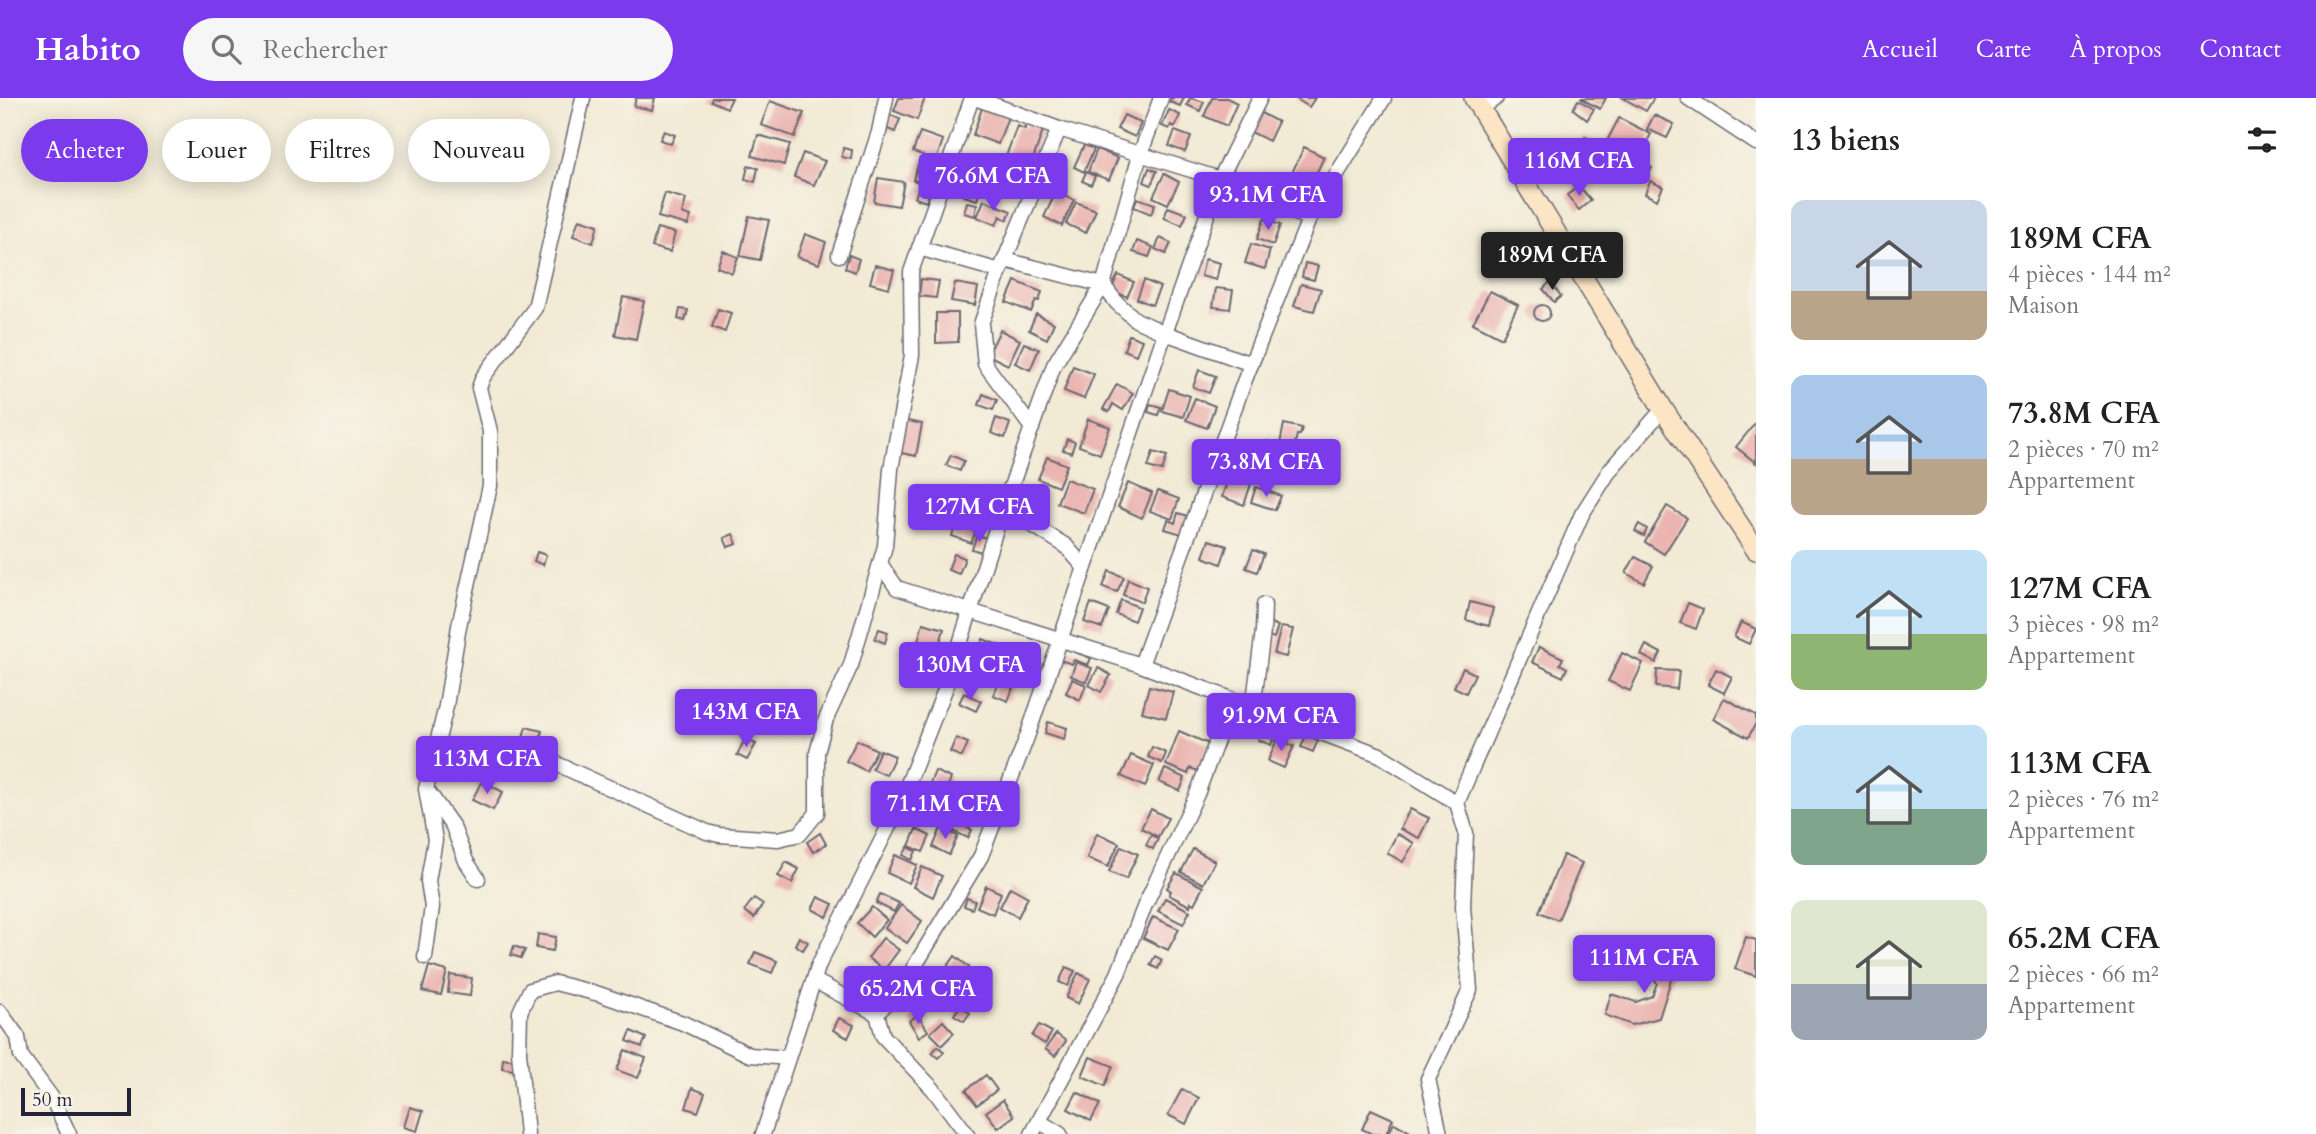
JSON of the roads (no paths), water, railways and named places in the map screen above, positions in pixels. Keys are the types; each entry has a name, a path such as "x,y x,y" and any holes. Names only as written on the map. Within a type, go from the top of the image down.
{"main road":[{"path":"1484,102 1663,409 1756,550"}],"street":[{"path":"425,957 432,907 428,881 435,840 426,789 446,706 459,626 490,486 490,431 479,388 483,377 535,308 583,98"},
{"path":"839,255 879,132 886,98"},
{"path":"557,764 719,835 778,839 800,834 817,813 817,753 826,719 851,665 885,547 891,469 912,355 911,272 974,98 1059,129 1220,179 1309,219"},
{"path":"763,1134 819,964 900,804 948,682 1004,507 1054,365 1103,285 1140,155 1161,98"},
{"path":"877,1014 907,979 981,856 1027,737 1220,179 1260,98"},
{"path":"1141,665 1251,364 1309,219 1384,98"},
{"path":"1688,98 1756,144"},
{"path":"1032,428 985,364 982,324 1059,129"},
{"path":"919,248 1103,285 1116,303 1136,320 1251,364"},
{"path":"1440,1134 1428,1079 1470,990 1464,907 1466,833 1457,803 1582,514 1610,470 1663,409"},
{"path":"1004,507 1066,546 1084,567"},
{"path":"881,565 897,588 1141,665 1380,755 1457,803"},
{"path":"1253,708 1264,605"},
{"path":"1060,1134 1036,1128 1118,974 1145,905 1197,794 1232,699"},
{"path":"426,789 453,827 466,861 478,878"},
{"path":"814,981 877,1014 883,1036 933,1089 967,1134"},
{"path":"527,1134 519,1052 520,1012 530,990 555,983 599,994 683,1023 750,1055 789,1058"},
{"path":"0,1012 18,1037 21,1056 52,1098 69,1134"}]}
